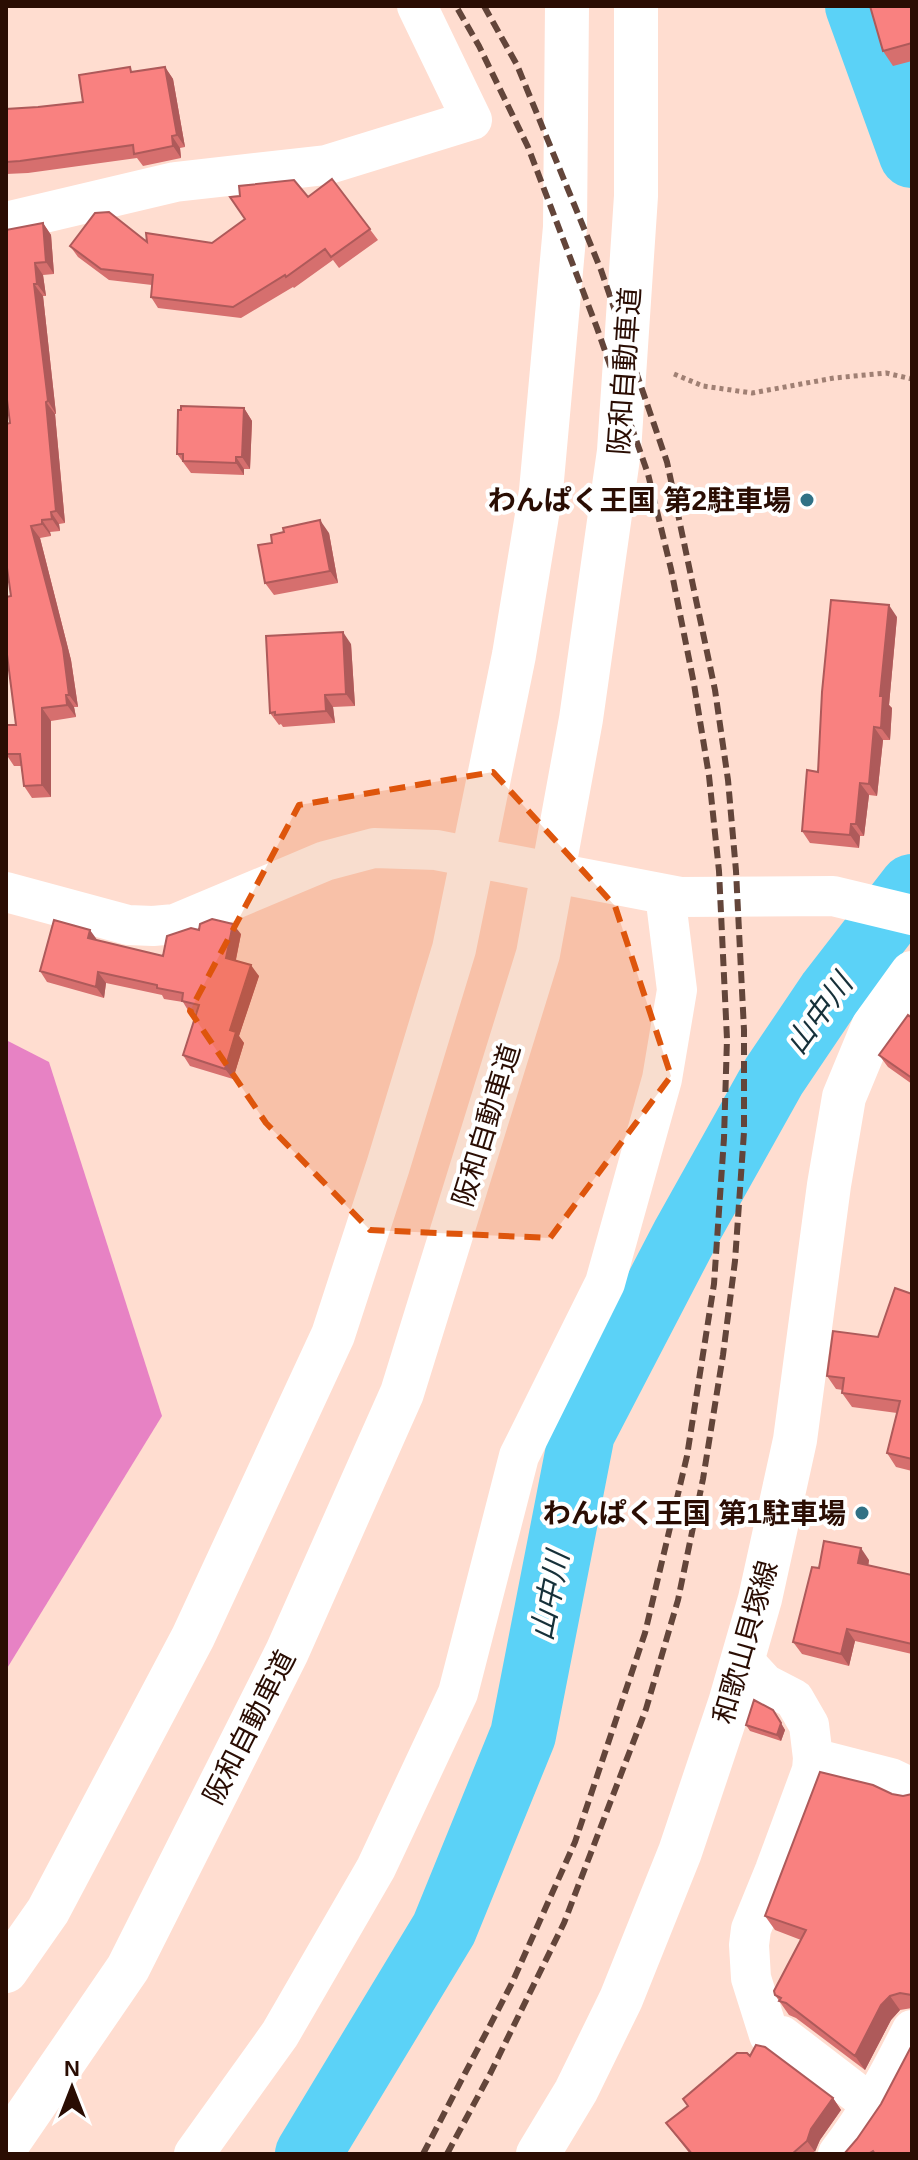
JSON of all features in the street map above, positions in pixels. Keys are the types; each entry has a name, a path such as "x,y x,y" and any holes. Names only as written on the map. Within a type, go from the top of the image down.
{"main road":[{"path":"6,1971 48,1911 193,1637 333,1335 454,949 514,655 541,491 565,227 567,6"},
{"name":"阪和自動車道","path":"6,2146 128,1968 287,1652 402,1393 538,954 581,719 619,451 636,196 636,6"},
{"name":"和歌山貝塚線","path":"538,2154 576,2091 621,1999 680,1852 743,1660 760,1599 795,1440 829,1185 844,1097 873,1027 912,973"}],"street":[{"path":"6,222 175,182 326,165 472,120 417,6"},
{"path":"6,892 128,925 175,924 325,861 374,848 436,850 680,897 833,896 912,915"},
{"path":"194,2154 280,2034 376,1868 458,1693 519,1456 605,1283 662,1079 677,990 665,894"},
{"path":"743,1660 765,1684 794,1699 809,1725 813,1758 751,1929 751,1978 769,2035 782,2036 872,2105"},
{"path":"813,1758 891,1778 912,1788"},
{"path":"838,2154 886,2082 912,2030"}],"path":[{"path":"674,374 703,386 752,393 834,378 886,373 912,379"}],"highlighted area":[{"path":"493,772 615,906 671,1076 550,1238 370,1230 266,1123 190,1011 299,805"}],"shaded area":[{"path":"6,1040 49,1062 162,1416 6,1670"}],"building":[{"path":"870,6 912,6 912,43 883,51"},
{"path":"130,67 131,72 165,67 177,135 172,136 173,146 134,154 133,145 6,162 6,109 83,102 79,75"},
{"path":"332,179 370,229 331,257 325,249 286,277 233,307 151,297 153,275 101,269 70,246 95,213 109,212 147,242 146,233 212,243 245,219 230,197 240,196 239,186 294,180 308,197"},
{"path":"43,223 46,262 35,263 37,284 34,284 48,401 56,511 51,512 52,519 31,526 63,648 69,695 66,695 67,705 42,708 42,785 24,786 20,754 6,754 6,725 16,725 6,647 6,597 11,596 6,561 6,424 10,423 6,392 6,230"},
{"path":"181,406 244,408 242,457 236,457 236,463 183,461 183,454 177,454 178,410"},
{"path":"320,520 330,571 265,583 258,545 272,543 271,535 284,532 283,528"},
{"path":"831,600 889,605 880,696 883,696 881,728 874,727 869,784 860,783 856,824 851,824 850,835 802,831 807,770 818,772"},
{"path":"343,632 346,694 325,695 326,711 270,713 266,636"},
{"path":"212,919 233,924 226,958 251,965 230,1030 236,1032 225,1069 183,1055 199,1005 182,1001 183,993 98,972 96,987 40,971 54,920 90,930 88,938 163,956 167,936 191,928 199,930 200,924"},
{"path":"908,1015 912,1018 912,1078 879,1055"},
{"path":"895,1288 912,1294 912,1459 887,1453 900,1401 842,1393 844,1378 827,1376 833,1331 878,1337"},
{"path":"824,1541 861,1548 858,1563 912,1575 912,1644 847,1629 841,1654 793,1642 812,1567 819,1568"},
{"path":"754,1700 773,1710 781,1723 777,1735 746,1725"},
{"path":"820,1772 873,1785 892,1794 912,1794 912,1995 900,1993 890,1996 881,2005 855,2056 786,2003 779,2001 781,1998 774,1991 806,1930 765,1916"},
{"path":"756,2045 765,2047 833,2098 811,2129 807,2141 792,2154 692,2154 666,2123 688,2106 683,2099 737,2053 750,2056"},
{"path":"912,2045 912,2154 875,2154 873,2151 868,2154 844,2154 881,2104"}],"waterway":[{"name":"山中川","path":"858,6 912,155"},
{"name":"山中川","path":"308,2154 444,1929 523,1735 582,1433 685,1235 774,1076 830,993 912,887"}],"railway":[{"path":"423,2154 512,1983 575,1842 645,1633 687,1456 714,1284 727,1039 719,871 709,776 671,569 648,474 597,328 528,147 456,6"},
{"path":"447,2154 564,1923 646,1709 678,1600 703,1479 723,1355 735,1261 744,1132 744,1030 728,780 715,690 667,462 601,270 517,65 484,6"}],"place":[{"name":"わんぱく王国 第2駐車場","path":"807,500"},
{"name":"わんぱく王国 第1駐車場","path":"862,1513"}]}
